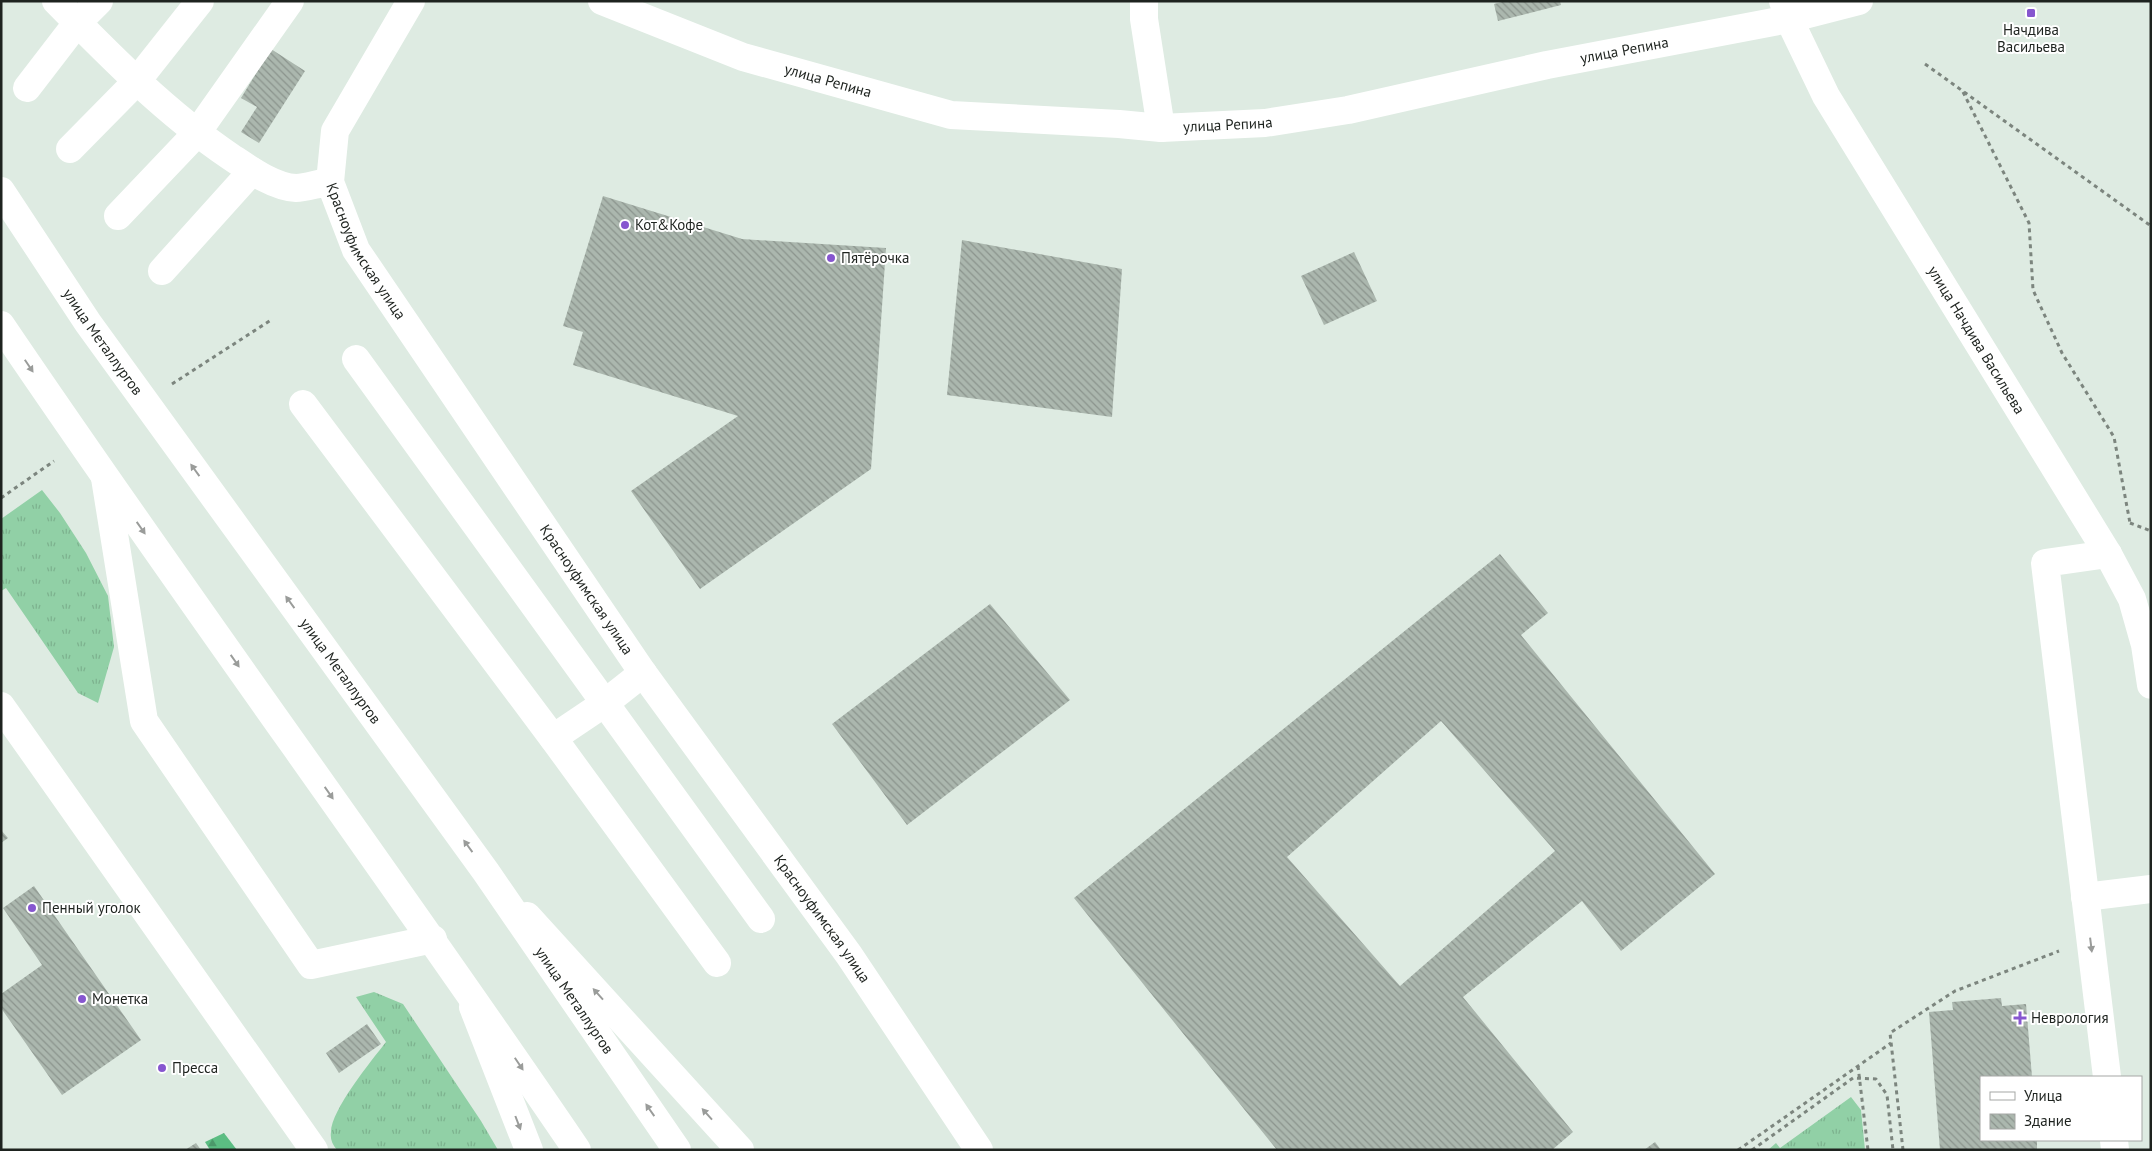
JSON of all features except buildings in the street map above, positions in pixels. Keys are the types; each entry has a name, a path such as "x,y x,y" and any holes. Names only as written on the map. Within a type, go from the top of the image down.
{"main road":[{"path":"56,1 136,82 196,134 252,171 263,178 296,188 330,182"},
{"path":"27,88 77,23 99,1"},
{"path":"70,149 136,82 200,1"},
{"path":"118,216 196,134 290,1"},
{"name":"Красноуфимская улица","path":"410,1 335,131 330,182 356,250 643,673 849,955 979,1150"},
{"name":"улица Репина","path":"602,1 743,57 951,115 1161,128 1265,124 1348,110 1786,10 1859,1"},
{"path":"1144,1 1144,19 1161,128"},
{"name":"улица Начдива Васильева","path":"1786,10 1826,96 2108,554 2141,597 2151,685"},
{"path":"162,271 252,171"},
{"name":"улица Металлургов","path":"1,191 88,323 486,872 677,1150"},
{"path":"1,325 105,478 462,980 578,1150"},
{"path":"356,359 761,919"},
{"path":"303,404 553,738 718,963"},
{"path":"105,478 144,721 311,966 433,939"},
{"path":"2106,1076 2045,563 2108,554"},
{"path":"553,738 605,703 643,673"},
{"path":"1,706 314,1150"},
{"path":"486,872 740,1150"},
{"path":"2085,897 2151,889"},
{"path":"462,980 529,1150"}],"path":[{"path":"1925,64 2151,226"},
{"path":"1963,92 2029,223 2033,290 2062,353 2114,437 2130,523"},
{"path":"198,368 271,320"},
{"path":"1,498 45,467"},
{"path":"1903,1150 1890,1033 1954,991 2062,950"},
{"path":"1738,1150 1891,1042"},
{"path":"1858,1066 1868,1150"},
{"path":"1754,1149 1853,1078 1860,1078 1876,1080 1887,1095 1893,1150"}],"green space":[{"path":"42,490 60,513 86,553 108,596 114,647 98,703 78,693 6,588 1,591 1,519"},
{"path":"374,992 403,1004 481,1121 498,1150 337,1150 335,1148 331,1135 338,1111 362,1073 386,1042 356,997"},
{"path":"1851,1097 1861,1110 1865,1150 1768,1150 1776,1143 1780,1148"},
{"path":"224,1133 237,1150 210,1150 205,1142"}],"place":[{"name":"Начдива Васильева","path":"2031,13"},
{"name":"Кот&Кофе","path":"625,225"},
{"name":"Пятёрочка","path":"831,258"},
{"name":"Пенный уголок","path":"32,908"},
{"name":"Монетка","path":"82,999"},
{"name":"Неврология","path":"2020,1018"},
{"name":"Пресса","path":"162,1068"}]}
